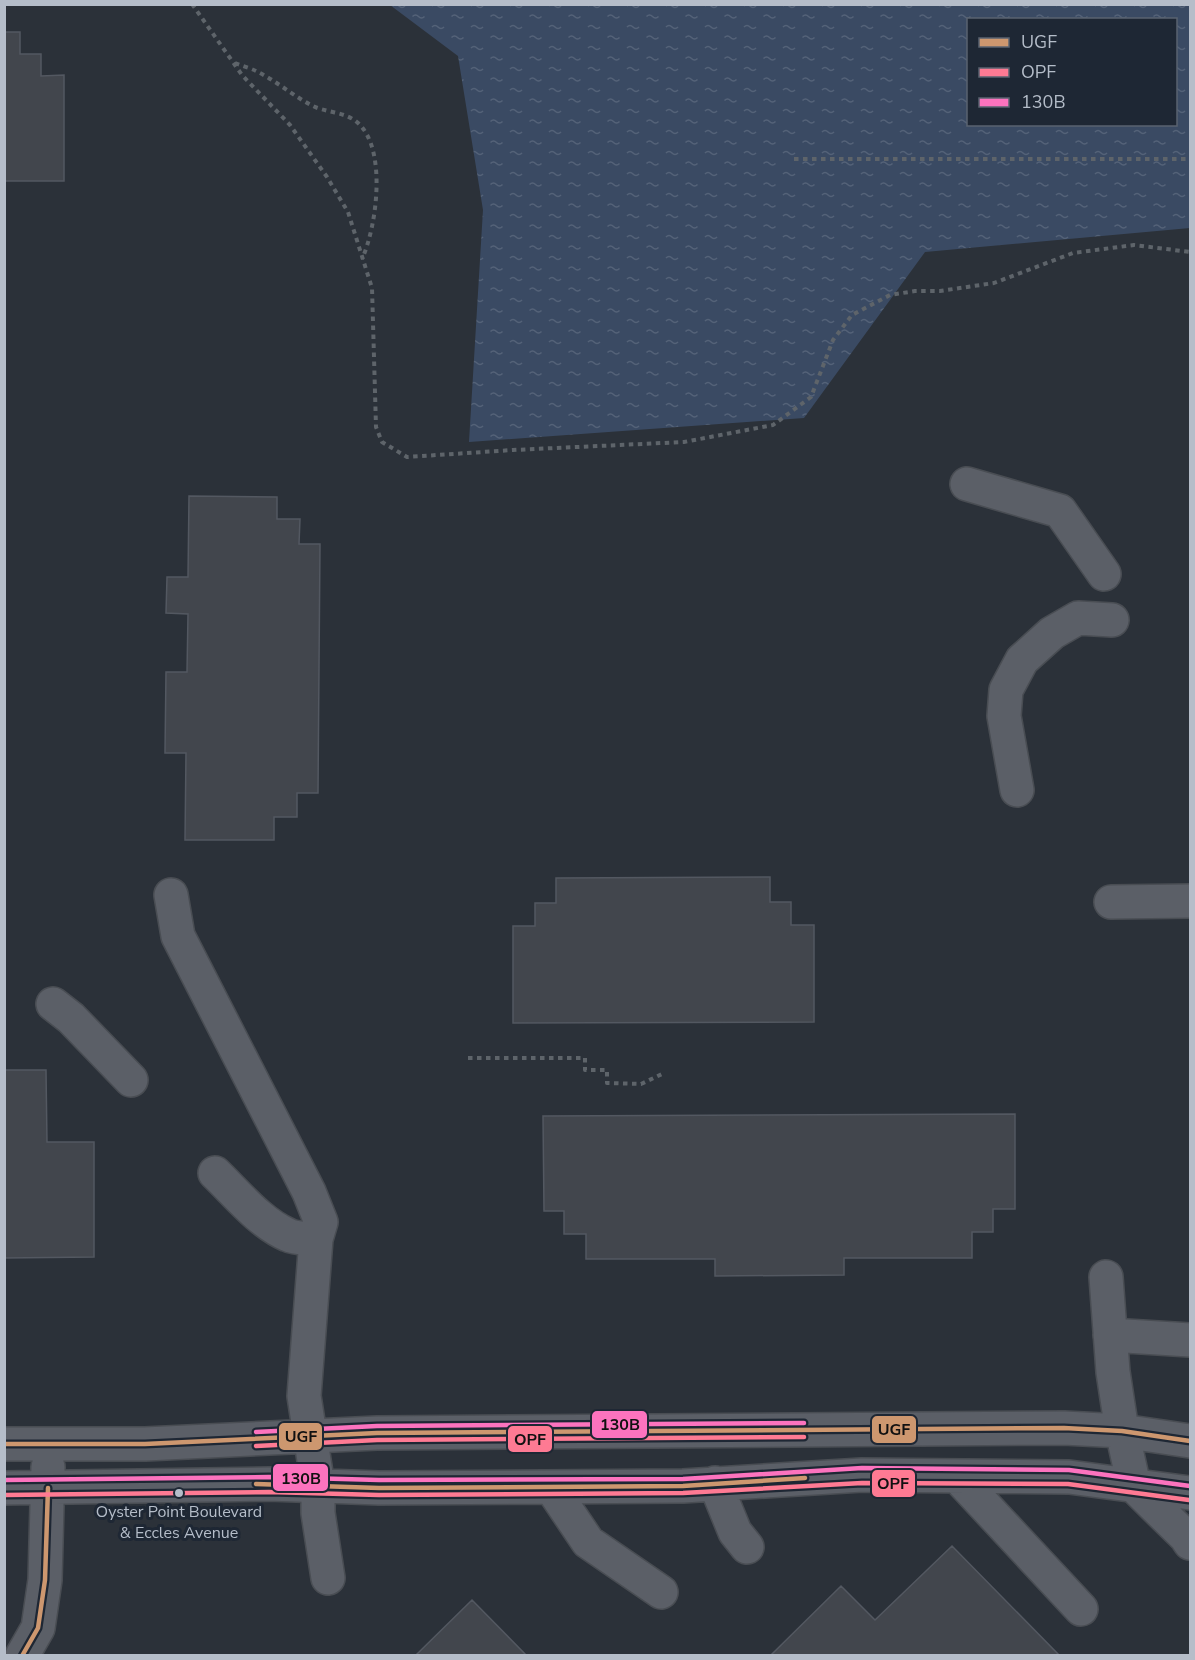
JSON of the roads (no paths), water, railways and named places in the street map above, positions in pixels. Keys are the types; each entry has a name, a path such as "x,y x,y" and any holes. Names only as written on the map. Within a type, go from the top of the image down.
{"street":[{"path":"967,484 1060,511 1104,573"},
{"path":"1017,790 1004,717 1006,690 1022,660 1052,633 1078,618 1112,620"},
{"path":"171,895 178,936 309,1192 321,1222 316,1239 304,1396 318,1486 318,1513 328,1578"},
{"path":"1111,902 1191,901"},
{"path":"53,1005 71,1018 131,1080"},
{"path":"215,1173 257,1214 275,1228 290,1237 316,1239"},
{"path":"1106,1278 1113,1372 1122,1431 1134,1486 1191,1543"},
{"path":"1110,1335 1191,1340"},
{"path":"4,1444 145,1444 432,1432 1052,1428 1122,1431 1191,1441"},
{"path":"22,1656 38,1628 45,1580 49,1444"},
{"path":"4,1488 269,1484 379,1488 683,1486 862,1475 1069,1477 1191,1493"},
{"path":"957,1477 1082,1609"},
{"path":"715,1483 735,1532 747,1547"},
{"path":"551,1487 588,1542 662,1592"},
{"path":"4,1638 15,1656"}],"water":[{"path":"390,5 1190,5 1190,228 925,252 804,418 469,442 483,210 458,56"}],"place":[{"name":"Oyster Point Boulevard & Eccles Avenue","path":"179,1493"}]}
